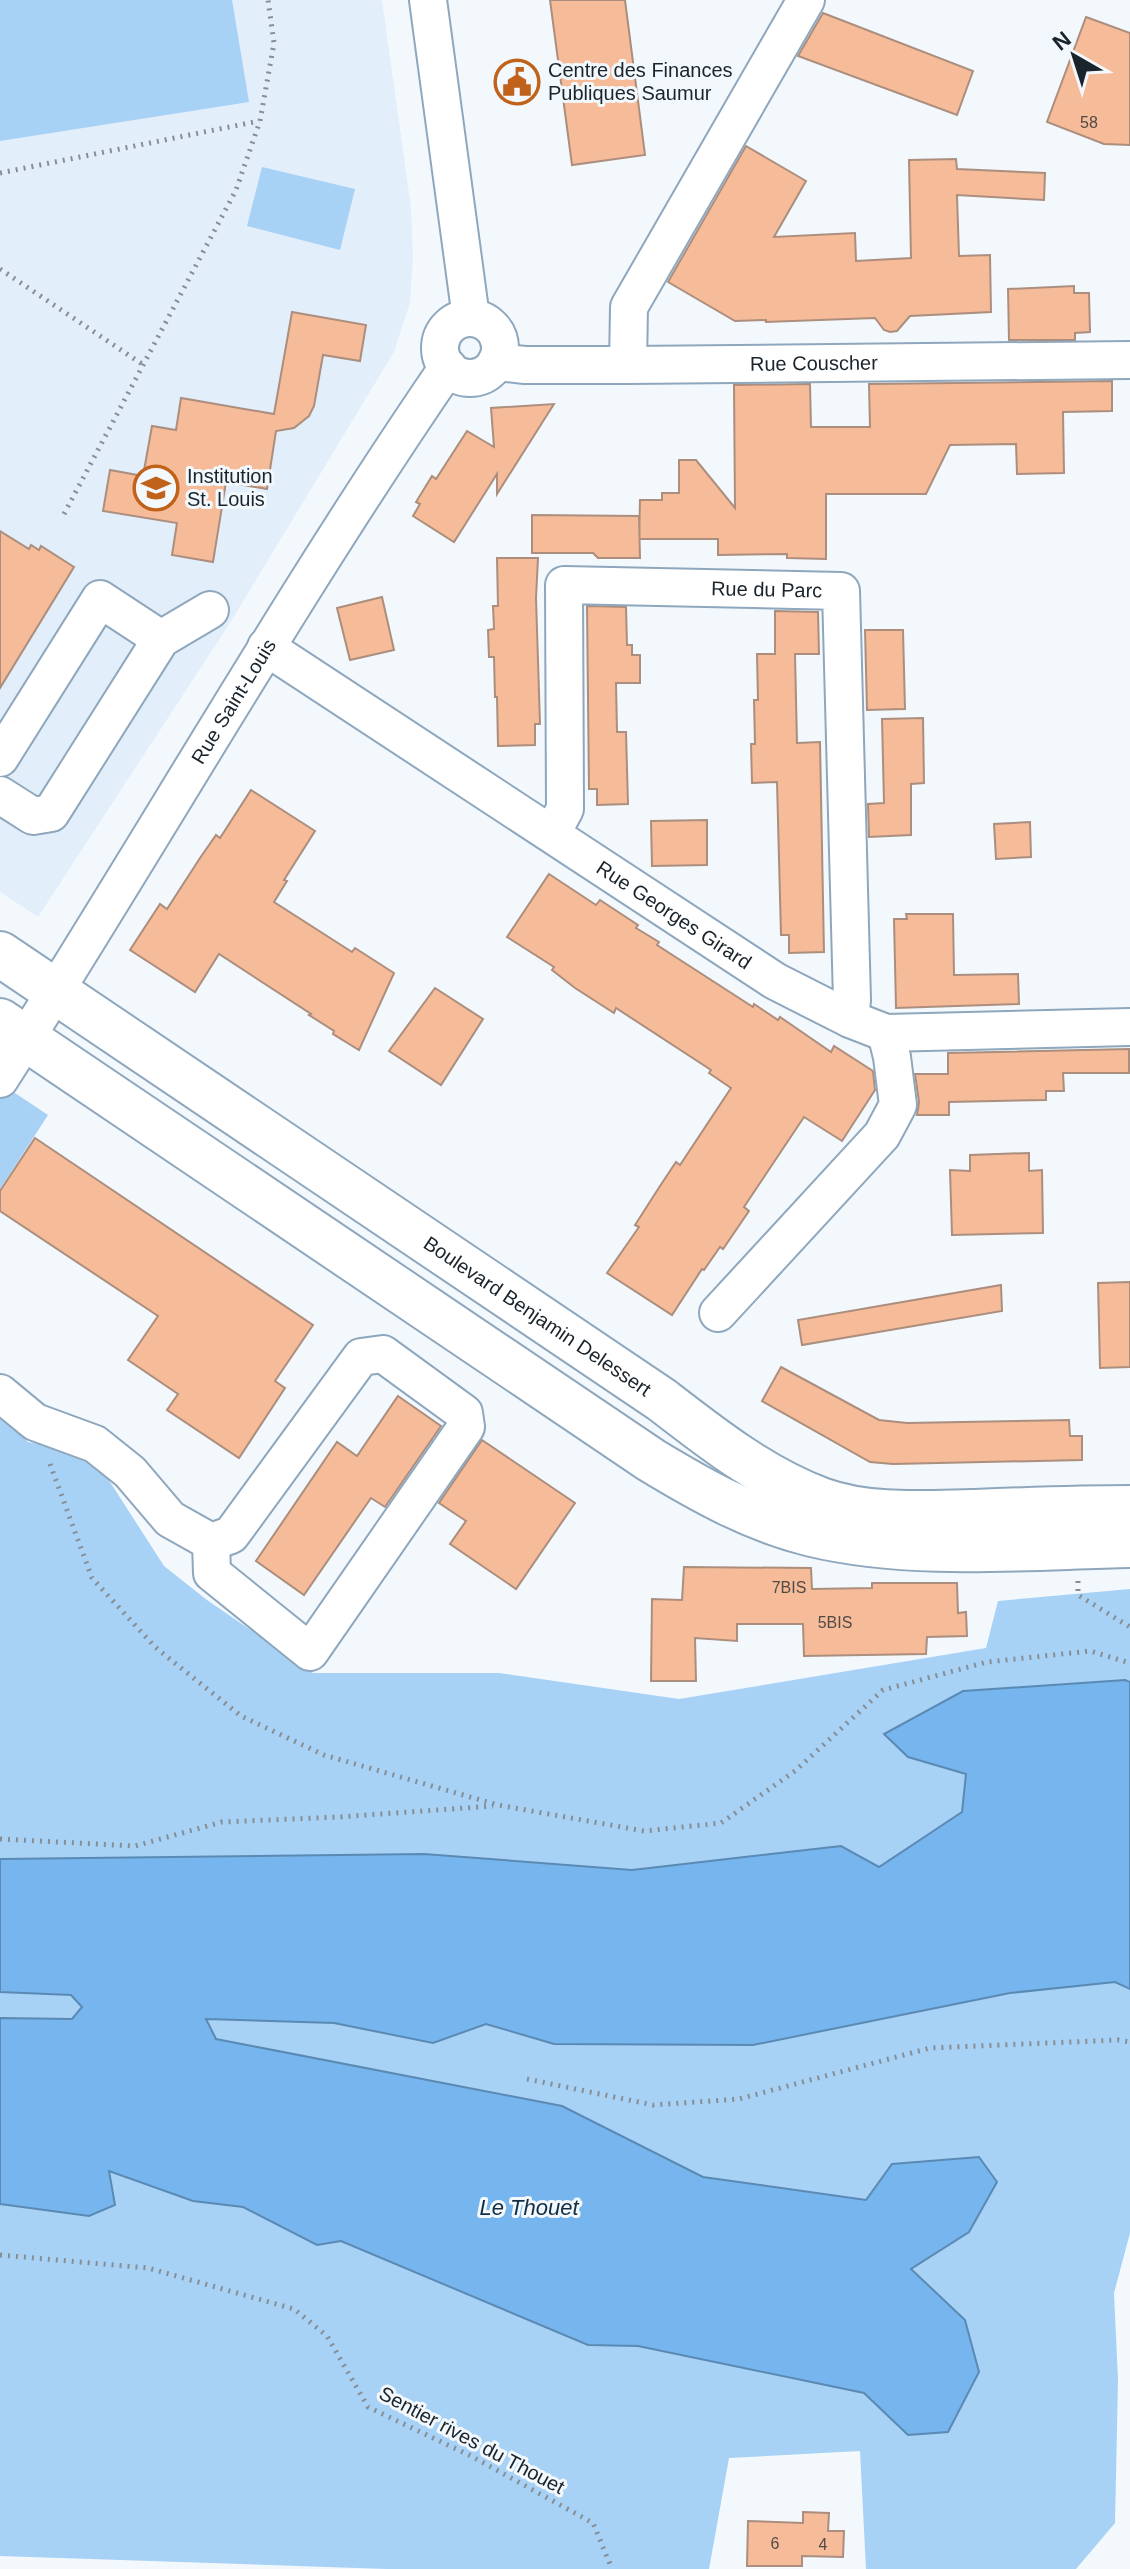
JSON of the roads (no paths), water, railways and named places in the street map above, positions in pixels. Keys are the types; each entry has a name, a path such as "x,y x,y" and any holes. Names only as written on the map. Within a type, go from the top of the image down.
{"main road":[{"name":"Boulevard Benjamin Delessert","path":"0,954 649,1391 730,1451 784,1484 847,1508 873,1511 928,1513 1130,1508"},
{"path":"13,1030 651,1460 699,1489 746,1511 810,1533 867,1544 926,1548 1130,1545"}],"street":[{"path":"428,0 471,318"},
{"path":"628,365 629,307 806,0"},
{"path":"480,319 494,330 500,344 496,362 490,370 476,377 460,376 448,367 443,358 441,348 444,335 456,322 480,319"},
{"name":"Rue Couscher","path":"496,362 628,365 1130,360"},
{"name":"Rue Saint-Louis","path":"0,1079 13,1030 56,992 367,485 448,367"},
{"name":"Rue du Parc","path":"552,833 565,809 564,585 841,591 850,1019"},
{"path":"0,758 100,599 161,639"},
{"path":"0,795 33,816 51,813 161,639 210,610"},
{"name":"Rue Georges Girard","path":"266,647 775,981 850,1019 886,1033 1130,1027"},
{"path":"718,1313 882,1135 898,1105 886,1033"},
{"path":"0,1393 35,1422 95,1444 130,1472 170,1519 211,1542 231,1535 361,1357 383,1354 464,1413 466,1427 310,1652 212,1573 211,1542"}],"water":[{"name":"Le Thouet","path":"1130,1682 1130,1989 1115,1982 1010,1993 753,2045 554,2044 486,2024 433,2043 334,2023 206,2019 216,2039 562,2106 703,2177 866,2200 892,2164 979,2157 997,2182 969,2232 911,2269 965,2320 979,2372 948,2432 908,2435 864,2393 638,2346 588,2345 341,2241 317,2245 243,2207 193,2201 109,2171 115,2205 89,2216 0,2204 0,2018 72,2019 82,2007 71,1995 0,1992 0,1859 424,1854 632,1870 841,1846 879,1867 962,1812 966,1774 908,1757 884,1734 963,1691"}],"place":[{"name":"Centre des Finances Publiques Saumur","path":"517,82"},
{"name":"Institution St. Louis","path":"156,488"}]}
